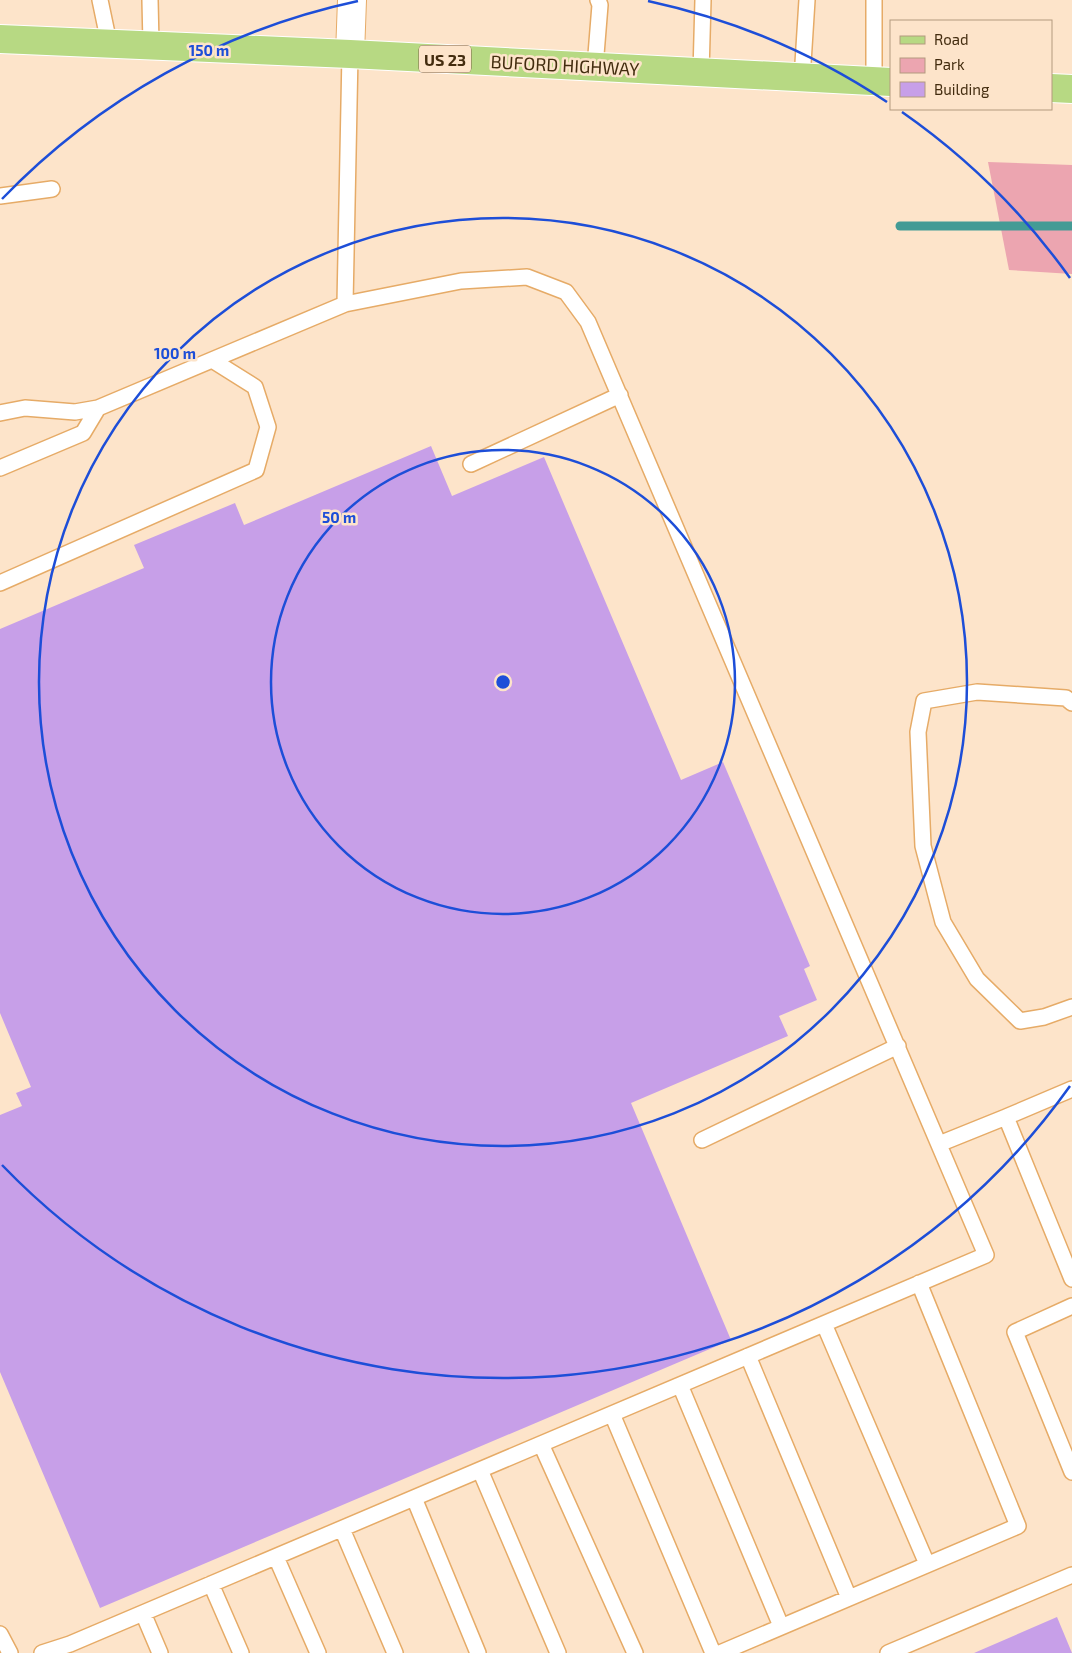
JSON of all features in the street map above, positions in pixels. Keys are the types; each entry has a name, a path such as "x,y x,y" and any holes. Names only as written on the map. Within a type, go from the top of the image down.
{"main road":[{"name":"BUFORD HIGHWAY","path":"0,39 151,44 882,82"},
{"path":"1052,88 1072,89"}],"street":[{"path":"350,54 352,0"}],"lane":[{"path":"100,0 109,43"},
{"path":"150,0 151,44"},
{"path":"595,67 600,5 598,0"},
{"path":"702,73 703,0"},
{"path":"802,79 807,0"},
{"path":"874,0 882,82"},
{"path":"345,304 350,54"},
{"path":"0,196 52,189"},
{"path":"0,413 26,408 75,412 98,408 345,304 461,281 527,277 566,292 588,322 620,395 986,1255 143,1613 72,1649 42,1653"},
{"path":"0,583 256,470 268,427 255,387 212,360"},
{"path":"471,464 620,395"},
{"path":"0,468 83,433 98,408"},
{"path":"1072,702 1066,698 977,692 924,701 918,732 923,846 942,922 977,979 1020,1021 1044,1017 1072,1006"},
{"path":"702,1140 898,1046"},
{"path":"939,1144 1072,1089"},
{"path":"1006,1117 1072,1279"},
{"path":"720,1653 1018,1526 919,1283"},
{"path":"1072,1306 1015,1332 1072,1472"},
{"path":"824,1324 927,1564"},
{"path":"748,1356 849,1598"},
{"path":"680,1385 782,1626"},
{"path":"612,1414 713,1653"},
{"path":"541,1444 635,1653"},
{"path":"480,1470 558,1653"},
{"path":"414,1498 478,1653"},
{"path":"342,1529 395,1653"},
{"path":"276,1557 318,1653"},
{"path":"888,1653 1072,1575"},
{"path":"212,1584 241,1653"},
{"path":"143,1613 160,1653"},
{"path":"0,1634 10,1653"}],"green space":[{"path":"988,162 1072,165 1072,274 1009,270"}],"building":[{"path":"431,446 452,496 544,457 681,780 723,762 810,966 804,969 817,1000 779,1016 788,1036 631,1103 731,1340 100,1608 0,1372 0,1115 22,1106 16,1093 31,1087 0,1013 0,629 144,568 134,545 235,503 244,525"},
{"path":"1057,1617 1072,1653 974,1653"}],"waterway":[{"path":"900,226 1072,226"}]}
